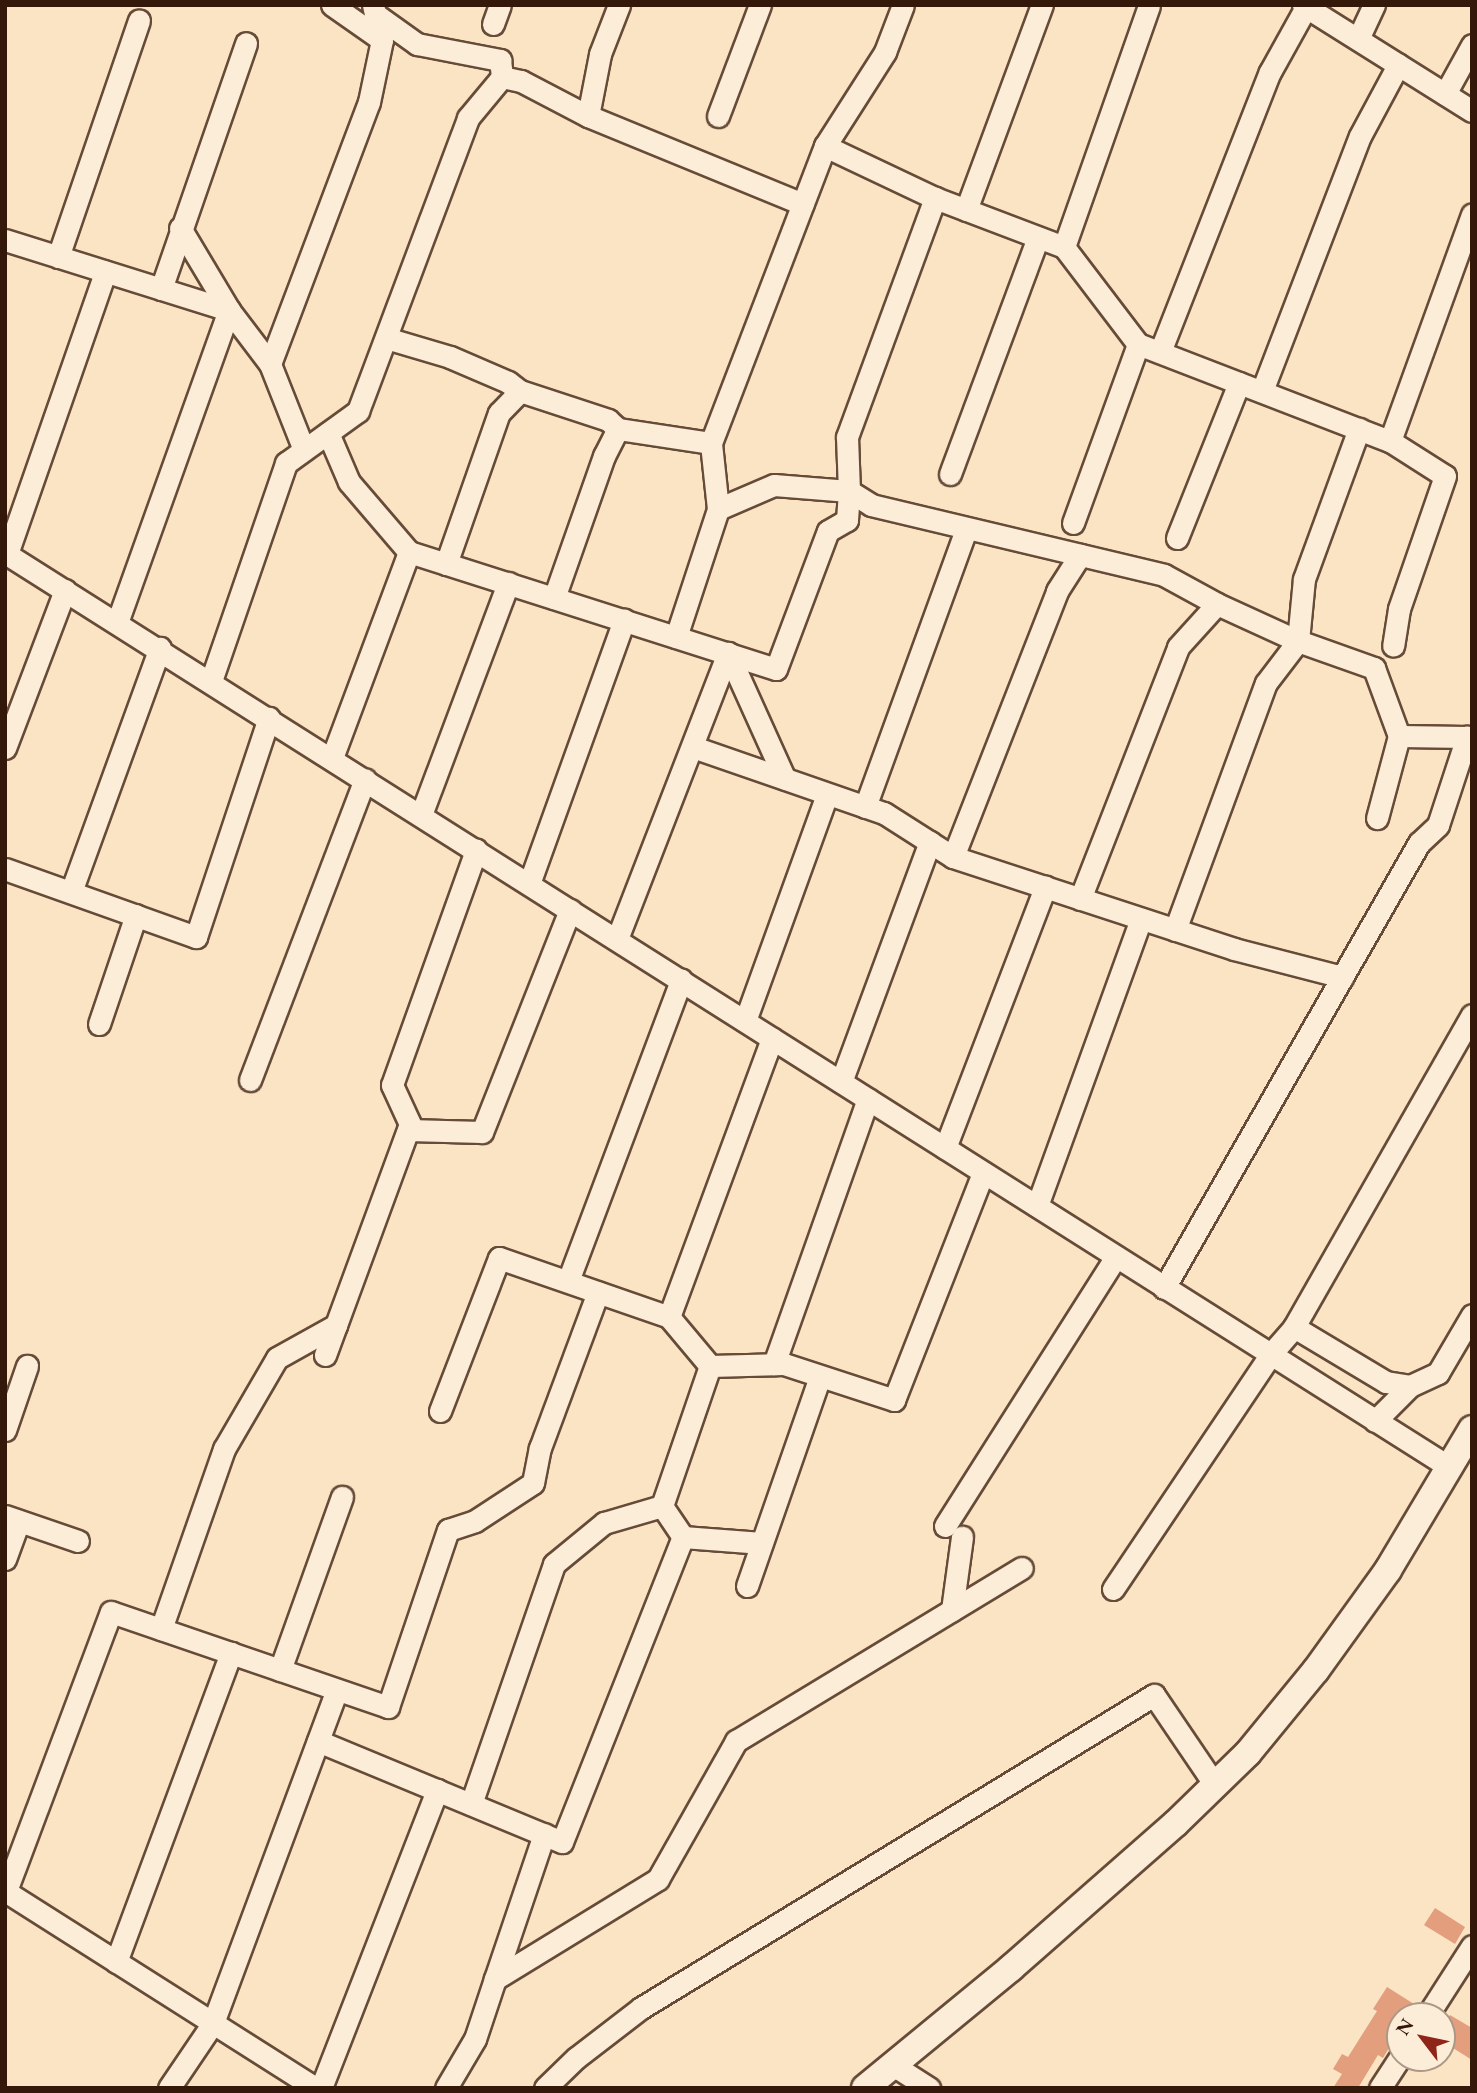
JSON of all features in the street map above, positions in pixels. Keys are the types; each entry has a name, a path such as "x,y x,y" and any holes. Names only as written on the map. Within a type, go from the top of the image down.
{"street":[{"path":"270,364 369,102 382,40 332,5"},
{"path":"211,681 286,463 358,411 468,118 502,77 500,60 418,44 375,14 373,5"},
{"path":"588,116 600,54 619,5"},
{"path":"718,116 760,5"},
{"path":"966,210 1042,5"},
{"path":"1064,247 1149,5"},
{"path":"1358,39 1374,5"},
{"path":"676,637 719,509 711,443 825,146 885,52 901,6"},
{"path":"1160,352 1270,72 1305,6 1472,111"},
{"path":"58,257 139,21"},
{"path":"161,289 246,43"},
{"path":"1445,94 1472,45"},
{"path":"1262,391 1360,136 1398,65"},
{"path":"502,77 521,81 588,116 803,204"},
{"path":"825,146 936,198 1064,247 1138,344 1390,441 1445,476 1399,609 1393,646"},
{"path":"328,433 349,482 409,552 776,669 828,531 847,520 847,437 936,198"},
{"path":"1390,441 1472,215"},
{"path":"180,228 229,310 270,364 304,450"},
{"path":"950,474 1038,238"},
{"path":"5,240 229,310"},
{"path":"105,272 6,553 160,648 1449,1467"},
{"path":"117,622 229,310"},
{"path":"386,338 450,357 508,382 520,391 608,420 618,429 711,443"},
{"path":"1073,523 1138,344"},
{"path":"1177,538 1239,383"},
{"path":"446,564 499,413 520,391"},
{"path":"554,598 604,456 618,429"},
{"path":"1175,930 1266,683 1298,641 1304,579 1359,429"},
{"path":"719,509 774,485 849,491 870,505 1164,575 1217,604 1298,641 1374,668 1399,736 1377,818"},
{"path":"865,807 966,528"},
{"path":"332,758 409,552"},
{"path":"953,857 1057,591 1080,555"},
{"path":"421,815 508,583"},
{"path":"5,748 65,590"},
{"path":"1080,899 1178,647 1217,604"},
{"path":"529,884 624,620"},
{"path":"71,892 160,648"},
{"path":"617,939 729,653"},
{"path":"729,653 785,779"},
{"path":"7,877 71,892 196,937 269,718"},
{"path":"1164,1288 1419,843 1438,825 1469,733 1399,736"},
{"path":"693,747 884,813 953,857 1175,930 1342,977"},
{"path":"250,1080 365,779"},
{"path":"745,1021 827,794"},
{"path":"841,1082 930,842"},
{"path":"325,1355 410,1124 392,1085 476,850"},
{"path":"945,1148 1045,887"},
{"path":"408,1130 482,1132 570,909"},
{"path":"99,1024 136,915"},
{"path":"1037,1206 1141,919"},
{"path":"568,1282 681,980"},
{"path":"1113,1589 1270,1355 1294,1326 1472,1014"},
{"path":"669,1317 772,1038"},
{"path":"774,1364 868,1099"},
{"path":"709,1366 784,1364 894,1400 984,1172"},
{"path":"952,1610 953,1531 1116,1257"},
{"path":"440,1411 499,1258 669,1317 709,1366"},
{"path":"315,2088 6,1891 111,1612 388,1707 448,1530 475,1521 533,1483 540,1448 598,1292"},
{"path":"1375,1421 1410,1386 1438,1373 1472,1315"},
{"path":"161,1629 224,1449 276,1358 336,1325"},
{"path":"1294,1326 1385,1382 1410,1386"},
{"path":"5,1430 27,1366"},
{"path":"662,1506 709,1366"},
{"path":"747,1586 820,1376"},
{"path":"865,2088 1011,1968 1248,1754 1316,1670 1388,1570 1472,1429"},
{"path":"280,1670 342,1497"},
{"path":"662,1506 683,1537"},
{"path":"471,1804 554,1564 604,1523 662,1506"},
{"path":"5,1559 12,1519 78,1541"},
{"path":"683,1537 762,1543"},
{"path":"318,1741 562,1842 683,1537"},
{"path":"495,1979 658,1879 736,1741 1022,1568"},
{"path":"117,1962 231,1653"},
{"path":"169,2088 213,2023 337,1690"},
{"path":"545,2088 576,2058 641,2008 1154,1696 1215,1785"},
{"path":"321,2088 437,1790"},
{"path":"446,2088 475,2039 544,1834"},
{"path":"1436,2002 1472,1946"},
{"path":"893,2065 929,2088"},
{"path":"1380,2088 1390,2072"}],"building":[{"path":"1435,1908 1465,1927 1455,1944 1424,1925"},
{"path":"1387,1987 1411,2002 1386,2002 1386,2053 1383,2058 1378,2055 1358,2088 1333,2088 1342,2074 1333,2069 1342,2054 1348,2057 1377,2011 1373,2009"},
{"path":"1456,2019 1472,2028 1472,2060 1456,2050"}]}
